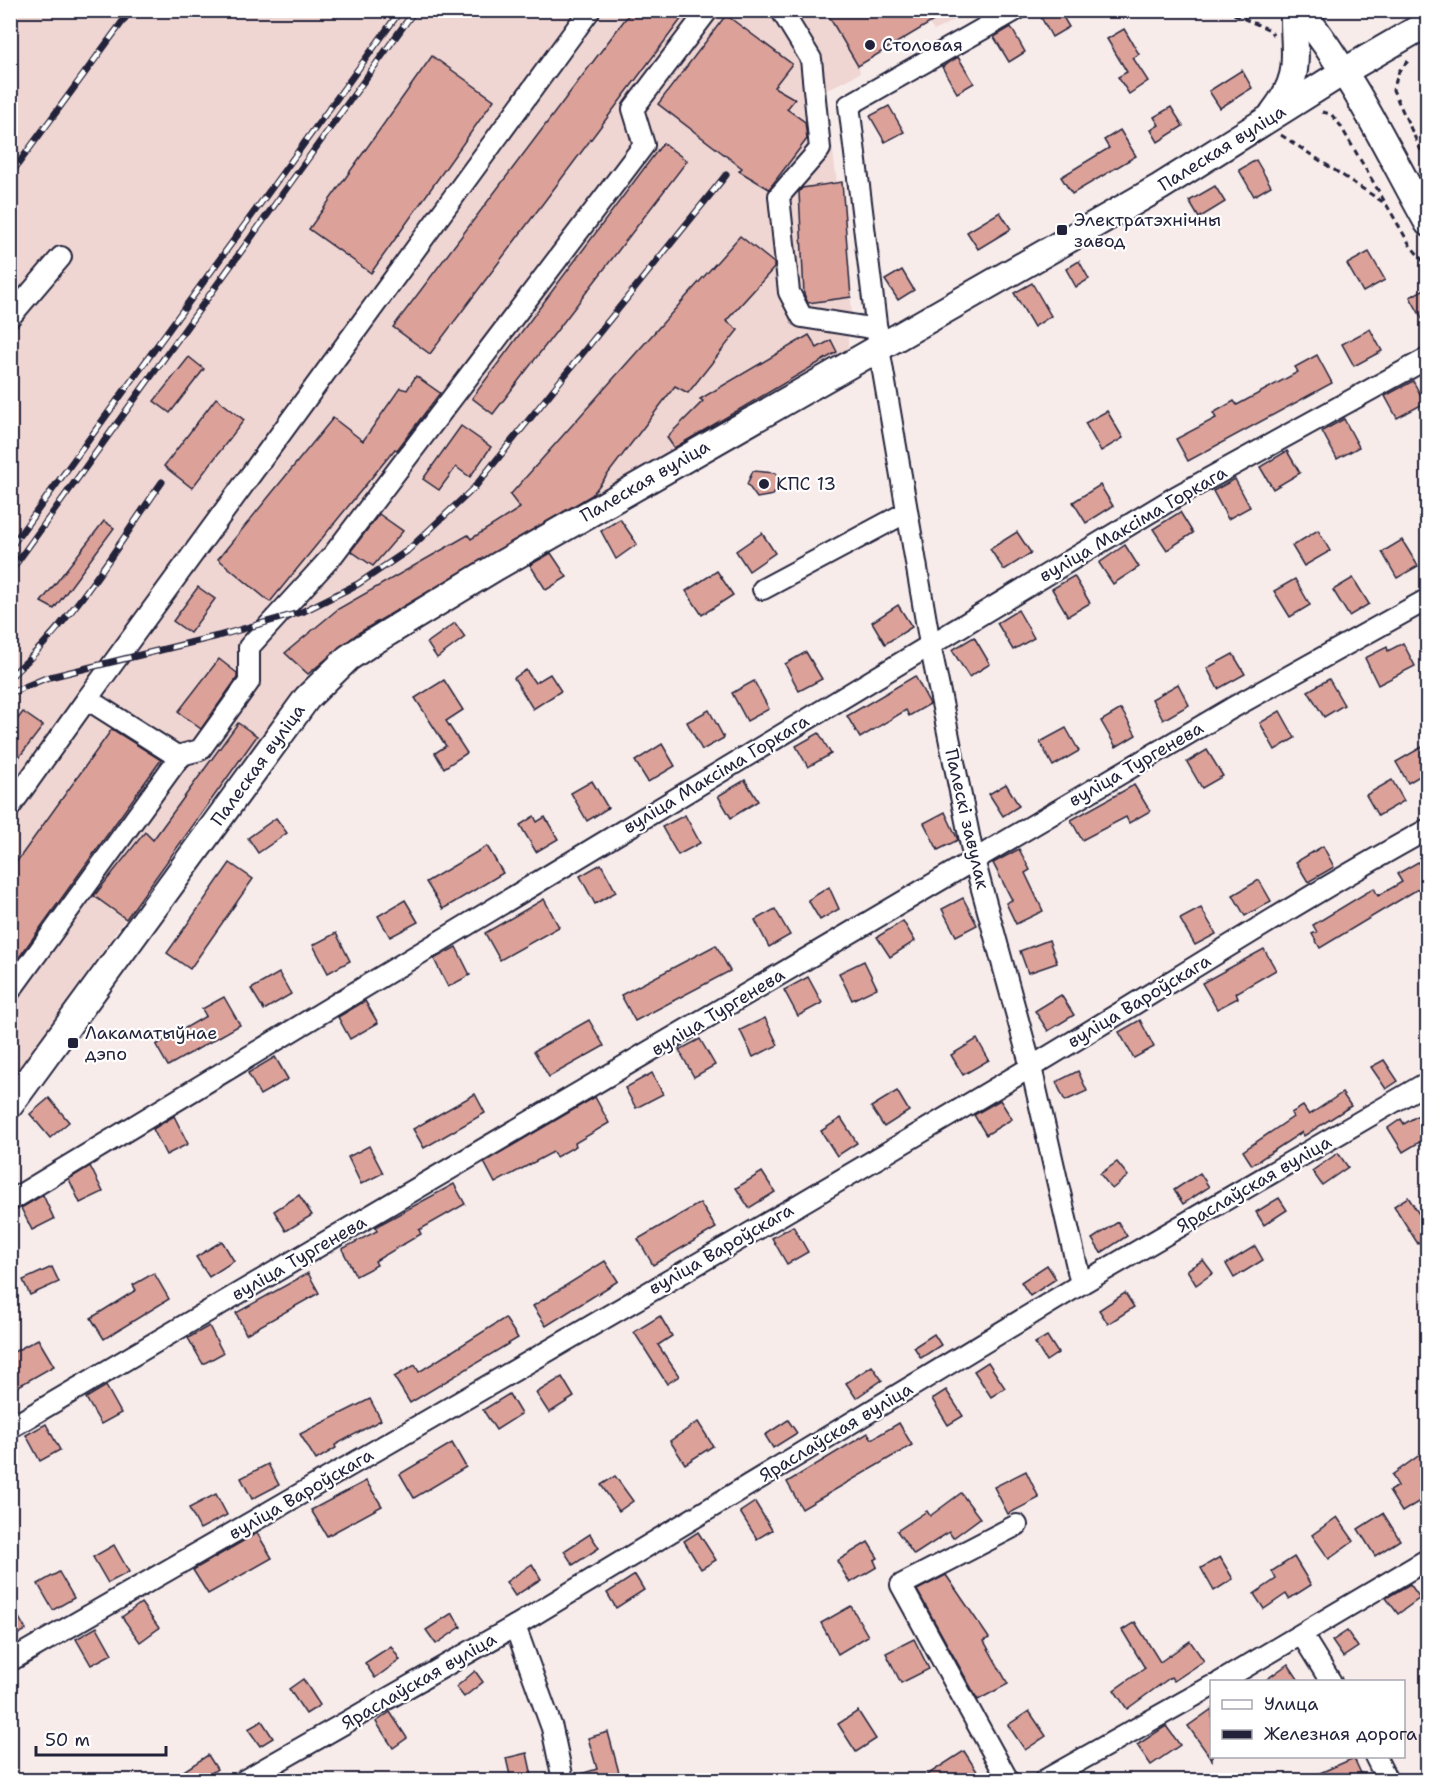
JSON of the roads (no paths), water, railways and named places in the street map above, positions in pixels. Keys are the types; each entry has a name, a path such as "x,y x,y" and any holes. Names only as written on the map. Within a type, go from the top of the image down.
{"main road":[{"path":"1273,127 1288,94 1296,67 1293,43 1294,10"},
{"path":"1300,10 1321,36 1343,72 1428,223"},
{"name":"Палеская вуліца","path":"10,1105 307,698 348,658 878,338 1273,127 1343,72 1428,23"}],"street":[{"path":"10,807 590,10"},
{"path":"10,991 180,758 200,750 249,682 249,647 333,555 644,145 633,109 708,10"},
{"path":"781,10 811,59 820,149 779,196 789,292 802,317 878,338"},
{"name":"Палескі завулак","path":"1016,10 849,105 878,338 930,644 974,860 1031,1067 1081,1284"},
{"path":"10,317 61,257"},
{"name":"вуліца Максіма Горкага","path":"10,1201 1177,496 1428,358"},
{"path":"763,589 907,513"},
{"name":"вуліца Тургенева","path":"10,1428 1232,708 1428,599"},
{"path":"87,699 180,758"},
{"name":"вуліца Вароўскага","path":"10,1661 455,1405 1031,1067 1351,872 1428,830"},
{"name":"Яраслаўская вуліца","path":"245,1780 515,1626 1081,1284 1428,1082"},
{"path":"1008,1780 901,1585 1017,1525"},
{"path":"1223,1680 1428,1559"},
{"path":"515,1626 552,1728 563,1780"},
{"path":"1302,1635 1330,1680"},
{"path":"1045,1780 1210,1687"},
{"path":"1376,1758 1387,1780"}],"railway":[{"path":"10,175 131,10"},
{"path":"10,548 401,10"},
{"path":"10,572 415,10"},
{"path":"10,693 46,678 218,636 302,612 358,584 407,551 474,488 726,175"},
{"path":"10,677 32,656 73,609 162,482"}],"place":[{"name":"Столовая","path":"870,45"},
{"name":"Электратэхнічны завод","path":"1062,230"},
{"name":"КПС 13","path":"764,484"},
{"name":"Лакаматыўнае дэпо","path":"73,1043"}]}
